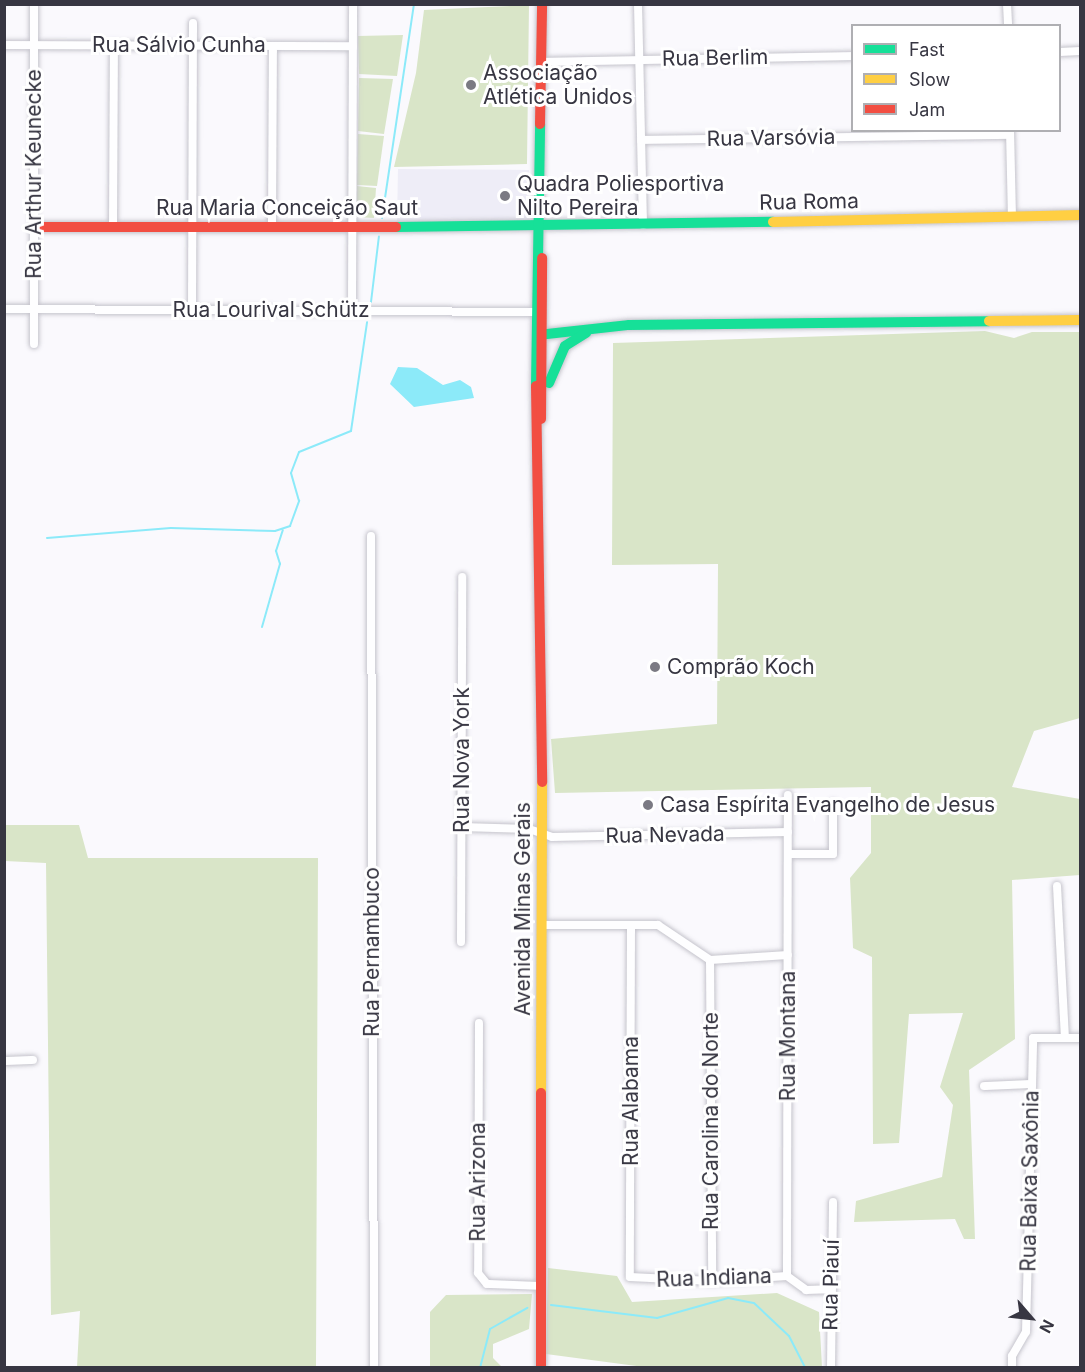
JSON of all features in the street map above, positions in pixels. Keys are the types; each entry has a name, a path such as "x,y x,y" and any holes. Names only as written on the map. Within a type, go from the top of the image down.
{"street":[{"path":"352,310 353,4"},
{"name":"Avenida Minas Gerais","path":"541,1368 542,833 537,452 542,339 538,312 542,4"},
{"path":"638,4 642,225"},
{"path":"1007,4 1008,24"},
{"name":"Rua Arthur Keunecke","path":"34,5 34,344"},
{"path":"192,310 193,23"},
{"name":"Rua Sálvio Cunha","path":"4,45 352,46"},
{"path":"113,227 114,45"},
{"path":"272,227 273,45"},
{"path":"1061,52 1080,51"},
{"name":"Rua Berlim","path":"542,62 851,56"},
{"path":"1010,133 1012,217"},
{"name":"Rua Varsóvia","path":"641,140 1010,133"},
{"name":"Rua Roma","path":"539,230 642,225 1080,215"},
{"name":"Rua Maria Conceição Saut","path":"34,227 352,227 539,230"},
{"name":"Avenida Minas Gerais","path":"537,452 542,413 539,230"},
{"name":"Rua Lourival Schütz","path":"4,309 538,312"},
{"path":"542,339 629,325 1080,320"},
{"path":"542,413 565,346 586,333"},
{"path":"542,339 565,346"},
{"name":"Rua Pernambuco","path":"371,536 374,1368"},
{"name":"Rua Nova York","path":"461,942 462,577"},
{"name":"Rua Montana","path":"787,1276 788,795"},
{"path":"788,854 833,854 833,804"},
{"name":"Rua Nevada","path":"462,827 542,833 552,837 788,832"},
{"path":"1057,886 1065,1038"},
{"path":"542,925 658,925 676,932 710,960 788,955"},
{"name":"Rua Alabama","path":"630,1277 631,925"},
{"name":"Rua Carolina do Norte","path":"710,960 712,1281"},
{"name":"Rua Arizona","path":"479,1023 478,1273 487,1284 541,1286"},
{"name":"Rua Baixa Saxônia","path":"1012,1368 1012,1356 1026,1332 1033,1038 1080,1038"},
{"path":"4,1061 33,1060"},
{"path":"984,1086 1032,1084"},
{"name":"Rua Piauí","path":"831,1368 829,1289 833,1202"},
{"name":"Rua Indiana","path":"630,1277 712,1281 787,1276 806,1290 829,1289"}],"shaded area":[{"path":"398,169 529,170 529,222 397,221"}],"green space":[{"name":"Associação Atlética Unidos","path":"529,5 527,164 394,167 416,73 424,10"},
{"path":"403,35 397,76 359,74 358,36"},
{"path":"359,78 393,79 384,134 358,131"},
{"path":"358,134 384,136 377,186 357,185"},
{"path":"357,186 376,188 374,218 356,217"},
{"path":"985,331 1014,338 1032,332 1080,332 1080,718 1034,731 1012,787 1080,799 1080,875 1012,880 1015,1039 969,1070 975,1239 964,1239 955,1219 854,1222 856,1201 942,1177 953,1105 940,1087 963,1013 909,1014 899,1143 873,1144 872,957 853,948 850,878 871,853 871,787 555,793 551,739 717,724 718,564 612,565 613,343"},
{"path":"5,825 79,825 88,858 318,858 316,1367 77,1367 80,1311 51,1315 46,863 5,861"},
{"path":"548,1268 617,1276 632,1302 777,1293 819,1312 822,1367 644,1367 546,1354"},
{"path":"532,1294 529,1329 493,1344 493,1358 502,1367 430,1367 430,1312 446,1295"}],"water":[{"path":"398,367 417,368 443,385 460,380 471,387 474,398 414,407 390,384"}],"waterway":[{"path":"382,218 414,4"},
{"path":"371,302 379,236"},
{"path":"47,538 171,528 275,531 290,526 299,501 291,473 299,452 351,431 367,322"},
{"path":"262,627 280,564 276,551 283,530"},
{"path":"551,1305 657,1318 728,1298 754,1303 789,1336 805,1368"},
{"path":"480,1368 490,1329 527,1308"}],"traffic: fast":[{"path":"536,386 540,124"},
{"path":"396,227 773,222"},
{"path":"538,335 629,325 989,321"},
{"path":"549,383 565,346 586,333"}],"traffic: slow":[{"path":"773,222 1080,215"},
{"path":"989,321 1080,320"},
{"path":"541,1093 542,782"}],"traffic: jam":[{"path":"540,124 542,4"},
{"path":"34,227 396,227"},
{"path":"541,419 542,258"},
{"path":"536,386 542,782"},
{"path":"541,1093 541,1368"}],"place":[{"name":"Associação Atlética Unidos","path":"471,85"},
{"name":"Quadra Poliesportiva Nilto Pereira","path":"505,196"},
{"name":"Comprão Koch","path":"655,667"},
{"name":"Casa Espírita Evangelho de Jesus","path":"648,805"}]}
